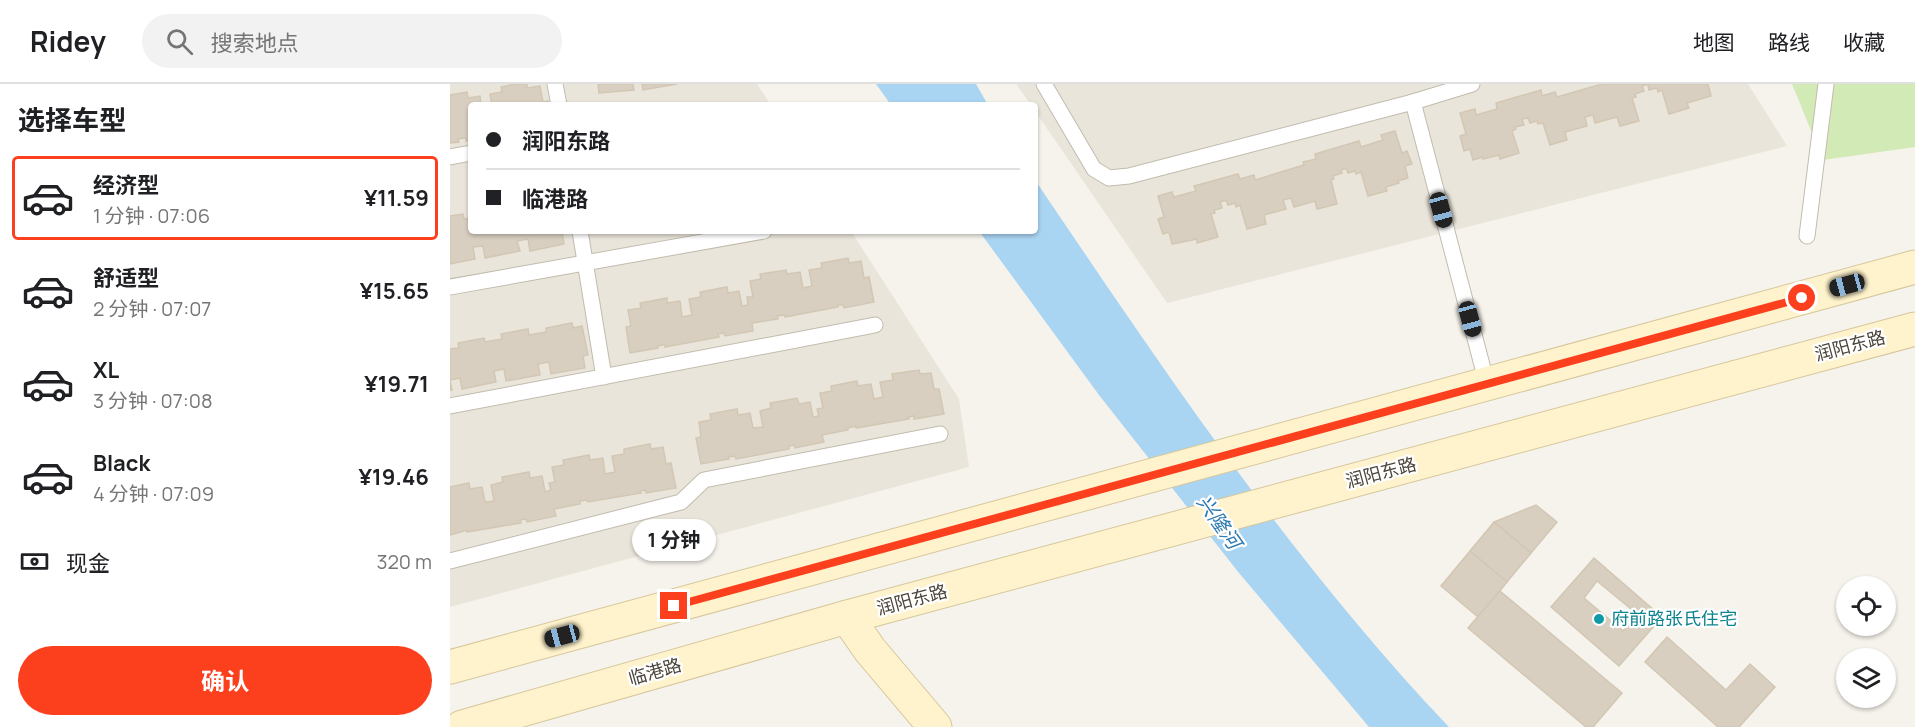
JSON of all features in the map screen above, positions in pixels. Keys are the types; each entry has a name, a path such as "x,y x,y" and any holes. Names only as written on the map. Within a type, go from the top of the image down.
{"main road":[{"path":"450,666 1915,267"},
{"name":"润阳东路","path":"847,617 1915,329"},
{"path":"847,617 870,650 935,727"},
{"name":"临港路","path":"462,727 847,617"}],"lane":[{"path":"555,84 558,102"},
{"path":"1044,84 1094,169 1109,178 1129,176 1413,102 1472,84"},
{"path":"1807,236 1826,84"},
{"path":"1413,102 1487,384"},
{"path":"450,157 468,154"},
{"path":"580,234 604,377"},
{"path":"450,287 585,261 746,234"},
{"path":"450,406 875,325"},
{"path":"450,561 681,502 704,480 940,434"}],"shaded area":[{"path":"450,84 757,84 769,102 468,102 468,234 853,234 959,399 969,467 450,607"},
{"path":"1016,84 1748,84 1787,146 1167,303 1038,115 1038,102 1029,102"}],"green space":[{"path":"1792,84 1915,84 1915,147 1823,160"}],"water":[{"path":"876,84 976,84 986,102 889,102"},
{"name":"兴隆河","path":"1038,184 1131,322 1282,531 1391,664 1449,727 1369,727 1239,573 1099,395 981,234 1038,234"}],"building":[{"path":"516,84 527,84 527,88 540,86 543,102 491,102 490,94 502,92 501,87"},
{"path":"598,84 633,84 634,90 599,93"},
{"path":"642,84 677,84 643,90"},
{"path":"1602,84 1648,84 1642,86 1644,91 1635,94 1636,97 1632,98 1639,121 1620,126 1617,117 1595,123 1593,115 1585,117 1587,126 1565,132 1567,140 1550,145 1543,123 1538,124 1537,121 1530,123 1528,118 1522,119 1524,125 1515,127 1516,129 1512,131 1519,153 1500,159 1499,155 1473,160 1470,149 1464,151 1460,136 1466,134 1460,113 1475,109 1476,115 1497,109 1496,103 1541,90 1542,96 1555,92 1557,97"},
{"path":"1648,84 1708,84 1711,96 1687,103 1689,108 1669,114 1662,90 1658,92 1657,88 1649,90"},
{"path":"467,92 468,98 480,96 481,102 468,102 468,141 466,141 466,138 458,139 459,142 450,143 450,95"},
{"path":"1395,131 1402,153 1407,151 1412,164 1405,166 1408,178 1386,187 1387,191 1368,196 1361,172 1348,173 1346,168 1341,170 1342,173 1333,176 1334,179 1331,180 1337,204 1317,209 1315,201 1294,207 1291,198 1283,200 1286,209 1264,215 1266,224 1247,229 1240,205 1236,207 1235,203 1228,205 1226,200 1220,202 1222,208 1214,210 1215,213 1211,214 1218,237 1197,243 1197,239 1172,244 1169,232 1163,234 1158,219 1164,217 1158,196 1172,192 1174,197 1196,191 1194,186 1238,174 1240,179 1254,175 1255,180 1304,165 1303,162 1316,159 1315,154 1359,141 1361,147 1383,140 1381,135"},
{"path":"463,214 464,219 468,218 468,234 562,234 564,244 530,251 528,239 517,241 520,251 485,258 483,246 473,247 475,259 450,264 450,216"},
{"path":"848,258 849,263 861,261 864,278 869,277 874,302 844,308 843,305 838,305 838,307 785,317 785,315 777,316 778,319 752,323 753,331 725,336 724,333 718,334 719,337 665,347 665,344 658,348 630,353 626,327 631,326 628,310 641,308 640,303 667,298 667,303 680,301 682,317 692,315 689,299 701,297 700,292 727,287 728,293 739,291 742,306 748,305 747,297 753,297 750,281 761,279 760,274 786,270 787,274 800,272 803,288 812,286 809,270 822,268 821,263"},
{"path":"572,323 573,328 582,326 588,355 583,356 585,368 551,374 549,362 538,364 540,375 506,381 504,369 494,371 496,382 462,389 460,378 450,380 450,349 459,348 458,343 484,338 485,342 502,339 501,334 528,329 529,335 546,332 546,328"},
{"path":"919,370 920,374 931,373 934,389 939,389 944,414 914,419 914,416 908,417 909,419 856,428 856,426 848,430 822,435 824,442 795,448 794,445 789,446 789,449 736,459 735,456 728,457 729,459 701,464 696,438 701,437 699,422 711,420 710,414 737,409 738,415 750,413 753,428 763,427 760,411 771,408 770,403 797,398 799,404 810,402 813,417 819,416 817,409 823,408 820,393 832,391 831,386 857,381 858,386 871,384 874,399 883,397 880,382 893,380 892,374"},
{"path":"650,444 651,449 663,447 666,464 671,463 676,488 646,493 645,490 640,491 641,493 588,502 587,500 580,501 580,504 554,509 556,516 527,522 526,519 520,520 521,523 467,532 467,530 450,535 450,487 469,483 470,489 482,487 485,502 494,501 491,485 503,482 502,477 529,472 530,478 542,476 545,492 551,490 549,483 555,482 552,467 564,465 563,460 589,455 590,460 603,458 605,474 615,472 612,456 624,454 624,449"},
{"path":"1536,505 1557,522 1531,553 1494,522"},
{"path":"1494,522 1531,553 1507,582 1470,551"},
{"path":"1470,551 1507,582 1478,617 1441,586"},
{"path":"1594,558 1662,617 1619,666 1551,607","holes":["1597,581 1637,614 1623,631 1584,598"]},
{"path":"1500,591 1622,693 1593,727 1586,727 1468,628"},
{"path":"1667,637 1726,690 1750,664 1775,687 1739,727 1718,727 1645,662"}],"place":[{"name":"府前路张氏住宅","path":"1599,619"}],"route":[{"path":"674,606 1802,298"}]}
